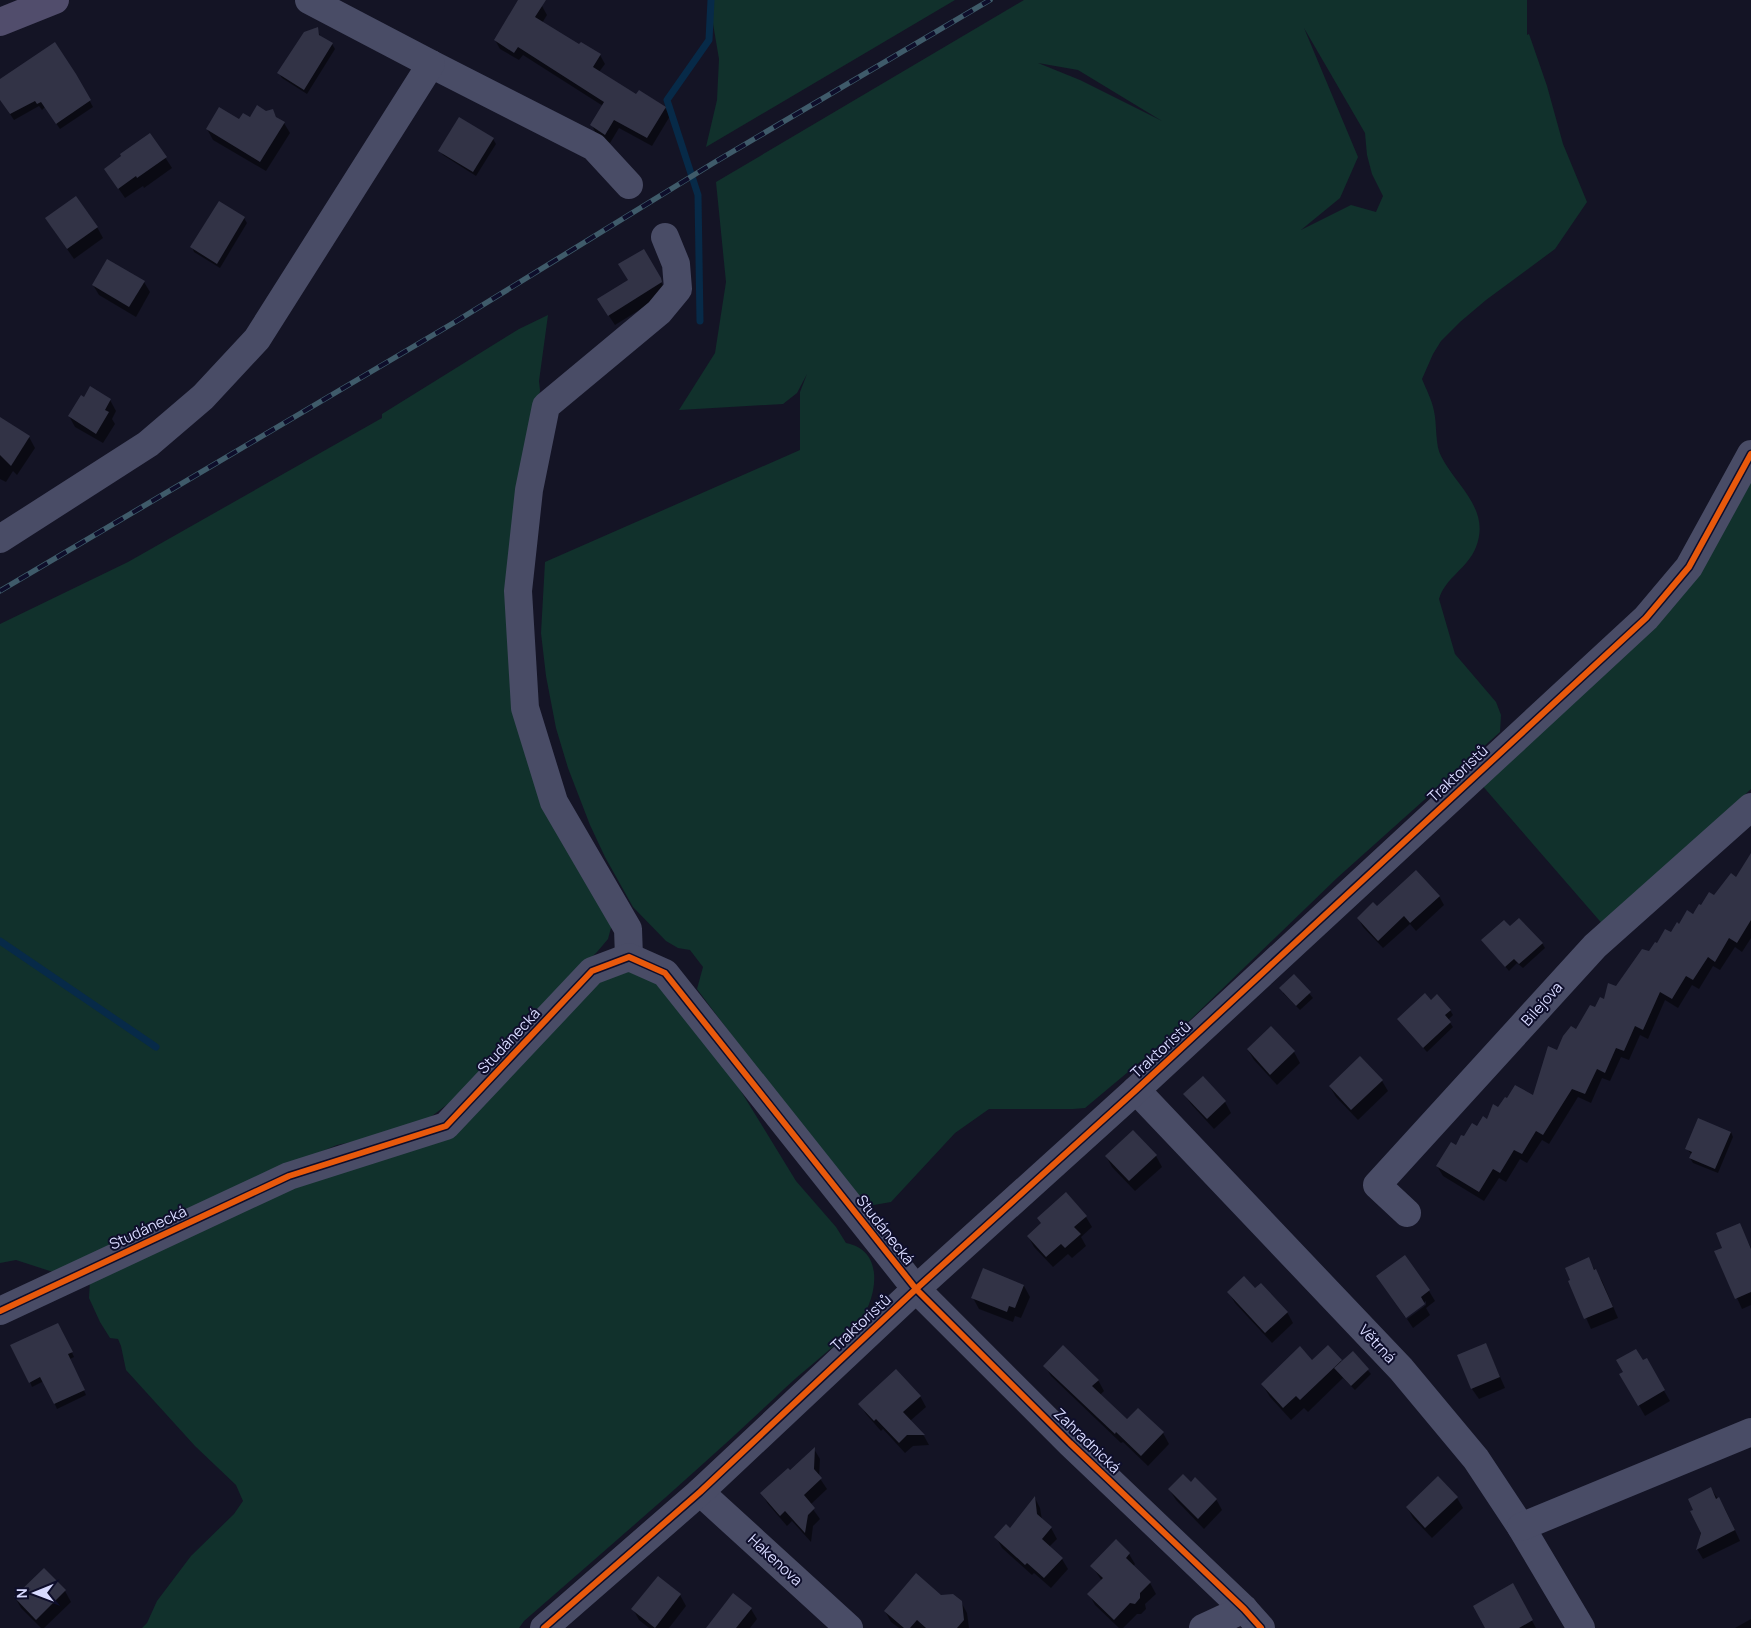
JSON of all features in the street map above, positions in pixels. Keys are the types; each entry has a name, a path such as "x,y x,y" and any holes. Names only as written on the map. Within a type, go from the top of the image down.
{"main road":[{"path":"0,22 55,0"}],"street":[{"path":"309,0 594,147 629,185"},
{"path":"0,539 148,444 202,397 257,339 431,64"},
{"path":"629,957 628,929 554,802 525,708 518,591 529,490 546,406 659,312 678,289 676,264 665,237"},
{"name":"Traktoristů","path":"544,1628 700,1492 916,1289 1136,1090 1646,618 1689,567 1751,454"},
{"name":"Bilejova","path":"1407,1213 1377,1186 1594,946 1751,807"},
{"name":"Studánecká","path":"0,1311 289,1176 446,1126 592,971 629,957 665,972 916,1289"},
{"name":"Větrná","path":"1136,1090 1401,1369 1476,1459 1521,1527 1581,1628"},
{"name":"Zahradnická","path":"916,1289 1070,1443 1252,1619"},
{"path":"1521,1527 1751,1432"},
{"name":"Hakenova","path":"700,1492 849,1628"},
{"path":"1203,1628 1252,1619"}],"green space":[{"path":"709,0 955,0 706,147 717,100 719,59"},
{"path":"1024,0 1527,0 1527,35 1529,34 1547,86 1563,144 1587,202 1555,249 1486,300 1441,341 1422,379 1433,407 1441,456 1470,498 1479,521 1476,547 1468,561 1446,585 1439,599 1455,654 1496,702 1501,715 1500,732 1337,878 1189,1021 1085,1108 989,1109 955,1133 891,1202 868,1206 857,1202 697,989 703,967 690,950 678,948 666,941 633,907 605,857 590,825 568,768 556,728 546,676 541,633 545,562 800,450 800,392 807,374 797,393 783,404 679,410 715,353 726,282 716,182","holes":["1304,28 1365,133 1367,155 1372,174 1383,196 1376,212 1351,205 1301,230 1340,198 1358,157","1038,63 1078,70 1162,121 1080,80"]},
{"path":"548,315 539,381 523,720 612,924 608,939 524,1023 469,1088 428,1119 361,1140 337,1145 217,1195 53,1272 16,1260 0,1263 0,624 128,562 382,418 382,414 519,329"},
{"path":"1751,465 1751,789 1605,927 1474,776 1697,566"},
{"path":"631,971 650,974 731,1075 796,1181 836,1227 846,1243 859,1248 868,1256 873,1267 873,1292 869,1305 856,1327 797,1377 688,1477 524,1621 519,1628 142,1628 147,1623 157,1601 191,1556 234,1514 243,1501 236,1485 195,1446 126,1370 118,1339 110,1338 89,1298 90,1281 334,1169 436,1137 598,979"}],"building":[{"path":"518,0 546,0 535,17 579,44 581,42 601,54 593,67 636,94 639,90 666,107 647,138 614,120 605,135 590,125 604,102 518,47 514,53 494,40"},
{"path":"318,27 319,35 333,43 304,90 277,73 304,32"},
{"path":"55,42 91,100 56,124 41,102 37,104 35,101 10,114 0,100 0,79"},
{"path":"257,105 266,111 273,109 276,117 285,122 260,162 206,129 219,107 239,119 243,113 250,117"},
{"path":"459,117 494,138 473,172 438,151"},
{"path":"150,133 167,157 118,189 104,169 121,156 120,154"},
{"path":"76,196 98,227 67,249 45,218"},
{"path":"219,201 245,217 217,264 190,247"},
{"path":"644,249 662,282 608,316 597,299 628,280 618,264"},
{"path":"107,259 145,281 129,307 92,285"},
{"path":"90,386 111,399 105,410 109,412 96,434 68,416 81,395 84,397"},
{"path":"0,417 30,436 11,466 0,455"},
{"path":"1751,853 1751,920 1737,943 1729,938 1715,962 1708,957 1693,980 1686,976 1672,999 1660,992 1643,1030 1635,1026 1624,1051 1616,1048 1605,1073 1597,1069 1585,1094 1572,1089 1543,1135 1536,1131 1522,1154 1514,1150 1500,1173 1493,1169 1479,1192 1436,1166 1451,1142 1456,1145 1461,1135 1464,1136 1472,1123 1477,1126 1483,1116 1487,1119 1493,1104 1498,1107 1505,1097 1507,1098 1515,1085 1533,1095 1548,1046 1557,1050 1563,1036 1571,1026 1576,1029 1590,1005 1595,1007 1600,997 1604,999 1608,983 1616,986 1642,949 1649,951 1655,942 1657,943 1665,929 1671,932 1677,922 1679,924 1687,910 1693,914 1709,892 1714,895 1731,873 1736,877"},
{"path":"1416,870 1440,896 1410,923 1404,916 1378,941 1357,918 1373,902 1377,906"},
{"path":"1519,918 1543,943 1519,964 1514,959 1505,967 1481,940 1504,920 1510,926"},
{"path":"1294,974 1311,992 1296,1006 1279,988"},
{"path":"1425,993 1431,1000 1437,994 1451,1010 1445,1015 1451,1022 1423,1048 1397,1019"},
{"path":"1271,1026 1295,1051 1270,1075 1247,1049"},
{"path":"1360,1056 1383,1080 1351,1110 1329,1086"},
{"path":"1203,1076 1226,1101 1207,1119 1183,1094"},
{"path":"1698,1118 1731,1132 1715,1169 1689,1158 1692,1152 1685,1149"},
{"path":"1133,1130 1157,1155 1129,1181 1105,1156"},
{"path":"1066,1192 1087,1216 1074,1227 1081,1234 1065,1248 1061,1244 1046,1257 1027,1236 1041,1223 1037,1218"},
{"path":"1740,1223 1751,1249 1751,1292 1735,1299 1714,1251 1722,1248 1716,1233"},
{"path":"1405,1255 1430,1290 1421,1297 1425,1304 1406,1318 1376,1276"},
{"path":"1589,1257 1613,1307 1584,1319 1568,1281 1570,1280 1565,1268"},
{"path":"983,1268 1024,1285 1015,1308 1009,1306 1007,1312 971,1298"},
{"path":"1244,1276 1255,1288 1261,1283 1288,1312 1265,1333 1227,1292"},
{"path":"58,1323 73,1352 68,1354 85,1390 54,1404 40,1377 29,1383 10,1345"},
{"path":"1486,1343 1500,1377 1471,1389 1457,1355"},
{"path":"1063,1345 1099,1380 1092,1386 1127,1419 1138,1408 1164,1432 1141,1456 1043,1366"},
{"path":"1328,1345 1342,1360 1300,1400 1296,1396 1283,1408 1261,1384 1300,1346 1312,1360"},
{"path":"1636,1349 1643,1360 1647,1358 1665,1390 1638,1406 1619,1374 1623,1372 1616,1360"},
{"path":"1353,1351 1369,1369 1351,1386 1334,1368"},
{"path":"896,1369 921,1396 903,1412 925,1435 907,1435 899,1443 876,1419 874,1421 858,1404"},
{"path":"815,1447 814,1469 822,1478 804,1495 815,1508 808,1515 805,1533 785,1511 780,1516 760,1493 788,1468 790,1470"},
{"path":"1183,1474 1191,1482 1195,1477 1217,1499 1198,1519 1168,1489"},
{"path":"1438,1476 1458,1497 1425,1528 1406,1507"},
{"path":"1711,1487 1716,1499 1719,1497 1735,1530 1696,1550 1701,1533 1690,1511 1693,1510 1688,1499"},
{"path":"1035,1496 1037,1514 1052,1527 1042,1539 1063,1558 1044,1578 1027,1563 1025,1565 994,1537 1006,1524 1010,1528"},
{"path":"1116,1539 1130,1553 1126,1558 1151,1582 1140,1593 1140,1598 1135,1604 1130,1603 1114,1620 1087,1594 1103,1578 1090,1566"},
{"path":"44,1568 66,1590 36,1620 14,1597"},
{"path":"916,1573 941,1595 953,1594 962,1601 964,1620 957,1628 926,1628 917,1620 910,1628 904,1628 884,1611"},
{"path":"658,1576 681,1594 655,1628 631,1609"},
{"path":"1513,1583 1533,1620 1519,1628 1485,1628 1473,1606"},
{"path":"733,1593 752,1608 736,1628 706,1628"}],"waterway":[{"path":"700,321 698,195 667,100 709,40 711,0"},
{"path":"0,941 156,1047"}],"railway":[{"path":"0,591 455,322 715,162 990,0"}],"cycle path":[{"path":"544,1628 700,1492 916,1289 1136,1090 1646,618 1689,567 1751,454"},
{"path":"0,1311 289,1176 446,1126 592,971 629,957 665,973 916,1289 1070,1443 1244,1609 1261,1628"}]}
